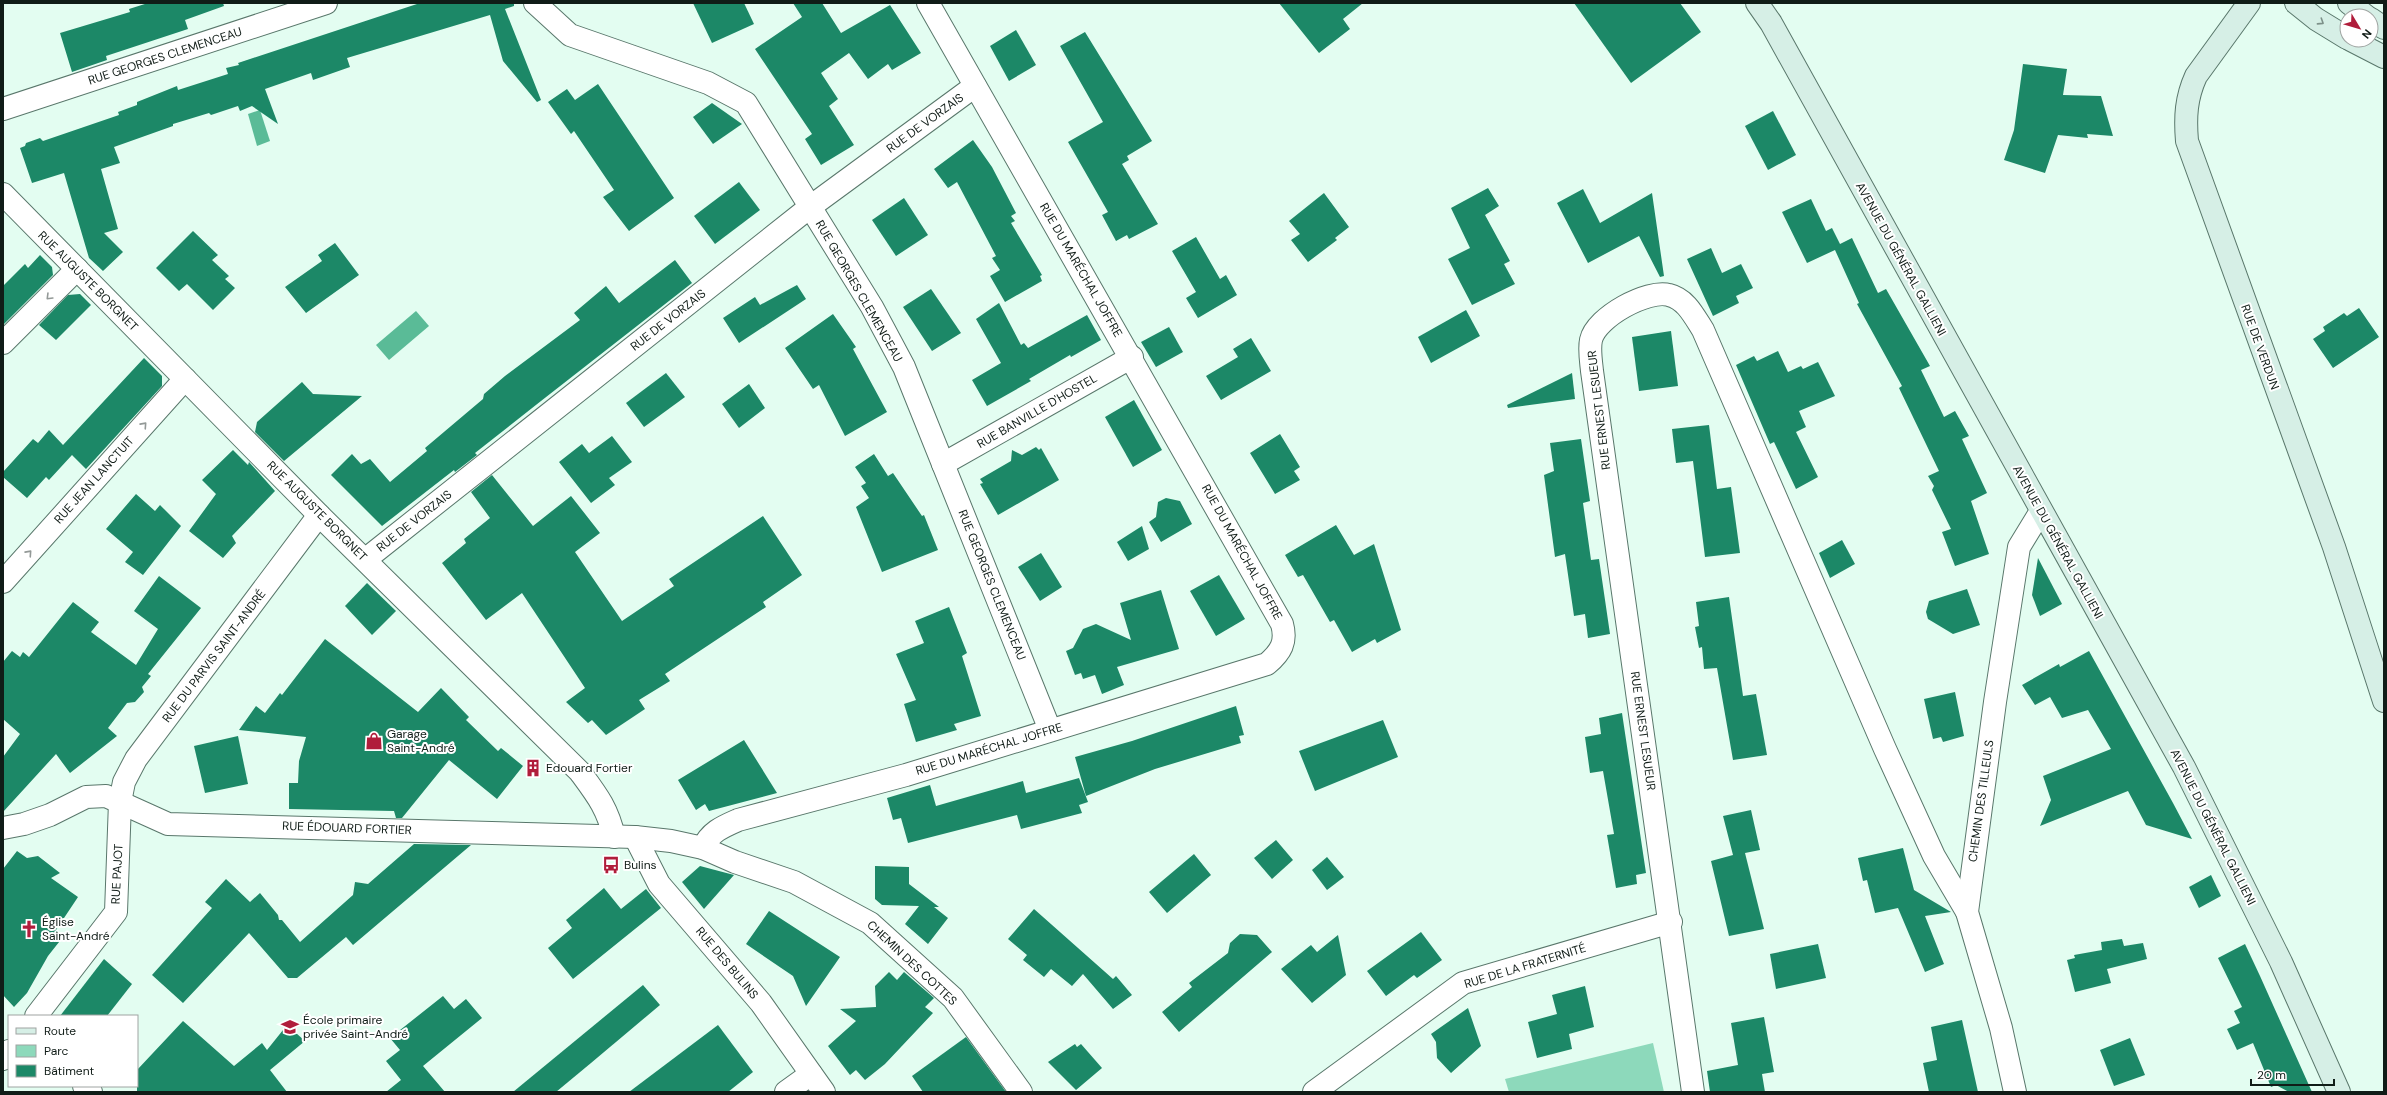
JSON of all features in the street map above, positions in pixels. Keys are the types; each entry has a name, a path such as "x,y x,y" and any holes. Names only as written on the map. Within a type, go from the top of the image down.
{"street":[{"name":"RUE GEORGES CLEMENCEAU","path":"3,109 326,3"},
{"name":"RUE GEORGES CLEMENCEAU","path":"535,3 549,18 570,35 708,83 746,103 872,307 904,367 1050,730"},
{"name":"RUE DU MARÉCHAL JOFFRE","path":"702,848 707,837 738,820 906,775 1267,664 1277,655 1283,646 1285,636 1282,624 1132,357 928,3"},
{"name":"AVENUE DU GÉNÉRAL GALLIENI","path":"1757,3 1771,23 2184,767 2282,962 2339,1092"},
{"name":"RUE DE VERDUN","path":"2249,3 2196,76 2190,89 2185,118 2187,141 2334,547 2384,701"},
{"path":"2296,3 2316,19 2339,33"},
{"path":"2367,48 2384,57"},
{"name":"RUE DE VORZAIS","path":"366,560 810,207 975,86"},
{"name":"RUE AUGUSTE BORGNET","path":"3,194 319,515 580,772 603,803 610,820 624,837"},
{"path":"3,343 77,269"},
{"name":"RUE ERNEST LESUEUR","path":"1694,1092 1593,378 1591,341 1595,329 1611,313 1633,302 1661,294 1670,295 1682,301 1703,330 1885,749 1934,856 1967,912"},
{"name":"RUE BANVILLE D'HOSTEL","path":"943,464 1132,357"},
{"name":"RUE JEAN LANCTUIT","path":"3,582 185,379"},
{"name":"CHEMIN DES TILLEULS","path":"2015,1092 2001,1028 1967,912 1993,717 2019,547 2041,511"},
{"name":"RUE DU PARVIS SAINT-ANDRÉ","path":"120,802 124,782 136,759 319,515"},
{"name":"RUE ÉDOUARD FORTIER","path":"3,828 24,824 50,815 86,798 106,796 168,824 282,826 624,837 671,840 702,848"},
{"name":"RUE PAJOT","path":"37,1015 116,912 120,802"},
{"name":"RUE DES BULINS","path":"624,837 659,884 761,1003 820,1087"},
{"name":"CHEMIN DES COTTES","path":"702,848 735,862 794,882 870,923 953,998 1021,1092"},
{"name":"RUE DE LA FRATERNITÉ","path":"1314,1092 1463,983 1671,922"},
{"path":"786,1092 820,1087"}],"green space":[{"path":"1653,1043 1664,1092 1509,1092 1505,1079"}],"shaded area":[{"path":"260,110 270,141 257,146 248,114"},
{"path":"416,311 429,326 389,360 376,345"}],"building":[{"path":"148,3 223,3 224,6 185,20 188,29 106,56 107,60 72,72 60,33 130,12 129,9"},
{"path":"420,3 514,3 514,6 505,9 541,100 537,102 503,61 490,15 347,58 350,67 313,80 311,73 265,89 278,124 252,106 240,111 238,106 211,115 209,113 173,124 173,126 114,147 120,163 101,169 118,229 104,233 123,252 103,271 89,258 64,173 32,183 20,148 25,146 26,143 40,138 43,141 119,115 118,112 137,105 137,102 177,86 178,90 228,74 226,68 239,65 238,63"},
{"path":"693,3 744,3 754,24 712,43"},
{"path":"793,3 822,3 841,33 890,5 921,53 892,70 888,64 868,79 849,53 821,73 838,99 829,106 854,145 821,165 805,139 812,134 755,49 802,17"},
{"path":"1279,3 1363,3 1343,19 1350,29 1319,53"},
{"path":"1574,3 1680,3 1701,32 1631,83"},
{"path":"1016,30 1036,65 1009,81 990,46"},
{"path":"1085,32 1152,141 1127,156 1129,160 1122,164 1158,224 1129,239 1127,235 1116,241 1102,215 1108,212 1068,142 1103,122 1060,46"},
{"path":"2023,64 2067,69 2063,95 2101,96 2113,136 2087,134 2088,138 2058,135 2045,173 2004,160 2014,130"},
{"path":"598,84 674,198 629,231 603,197 614,190 574,131 571,134 548,102 567,89 575,100"},
{"path":"712,103 742,124 713,144 693,117"},
{"path":"1773,111 1796,155 1768,170 1745,126"},
{"path":"973,140 992,167 1016,213 1011,216 1015,221 1011,223 1042,275 1040,276 1042,281 1005,302 990,276 1000,270 992,258 996,256 957,182 948,188 934,169"},
{"path":"739,182 760,210 715,244 694,216"},
{"path":"1488,188 1499,206 1485,215 1510,261 1504,264 1515,284 1472,305 1448,259 1470,248 1451,208"},
{"path":"1583,189 1600,223 1652,193 1664,276 1660,277 1639,236 1588,263 1557,203"},
{"path":"1324,193 1349,227 1335,238 1337,240 1308,262 1291,240 1300,234 1289,221"},
{"path":"904,198 928,235 896,256 872,220"},
{"path":"1811,199 1826,231 1832,228 1840,244 1852,238 1878,293 1886,289 1930,366 1921,370 1944,417 1955,411 1969,436 1962,439 1987,493 1971,501 1989,554 1955,566 1942,532 1951,529 1932,490 1934,486 1928,476 1939,471 1899,388 1902,386 1857,304 1859,303 1835,250 1807,263 1782,212"},
{"path":"193,231 218,255 212,260 229,276 225,279 235,288 213,310 187,284 179,291 156,268"},
{"path":"1196,237 1220,279 1226,275 1237,295 1198,318 1186,298 1196,292 1172,251"},
{"path":"335,243 359,275 306,313 285,287 322,261 318,255"},
{"path":"1711,248 1722,273 1741,264 1753,288 1736,296 1739,303 1713,316 1687,259"},
{"path":"40,255 52,267 53,275 3,325 3,286 25,264 28,268"},
{"path":"675,260 692,283 475,453 477,455 455,472 454,470 382,526 331,475 352,454 361,464 370,459 390,482 427,451 425,448 483,399 484,394 505,376 580,320 574,313 606,286 619,303"},
{"path":"797,285 806,299 739,343 723,318 755,297 760,305"},
{"path":"931,289 961,333 932,351 903,307"},
{"path":"80,294 91,305 56,340 39,325 68,295"},
{"path":"999,303 1021,345 1024,343 1028,348 1087,315 1101,340 1071,357 1070,355 1029,379 1031,381 987,406 972,380 1001,363 976,319"},
{"path":"2359,308 2379,337 2333,368 2313,339 2325,331 2323,327 2344,313 2347,316"},
{"path":"1466,310 1480,336 1431,363 1418,337"},
{"path":"833,314 856,347 853,349 887,412 845,436 819,385 813,389 785,348"},
{"path":"1169,327 1183,352 1156,367 1141,342"},
{"path":"1671,331 1678,386 1639,391 1632,337"},
{"path":"1251,338 1271,371 1221,400 1206,376 1238,357 1233,349"},
{"path":"1778,351 1788,372 1801,366 1803,369 1818,362 1835,396 1799,411 1806,427 1796,432 1818,477 1796,489 1774,442 1770,444 1736,365 1754,356 1757,361"},
{"path":"144,358 162,376 162,386 86,469 72,455 49,480 46,477 27,498 3,477 3,472 33,439 38,443 49,430 63,445"},
{"path":"666,373 685,397 644,427 626,403"},
{"path":"1572,373 1575,399 1508,408 1507,405"},
{"path":"302,382 313,394 362,396 284,461 255,432 257,422"},
{"path":"749,384 765,408 739,428 722,404"},
{"path":"1134,400 1162,450 1133,467 1105,417"},
{"path":"1709,425 1717,489 1731,487 1740,553 1705,557 1693,461 1676,463 1672,429"},
{"path":"1280,434 1300,467 1294,471 1300,480 1275,494 1250,453"},
{"path":"612,436 632,462 609,478 615,485 591,503 559,462 582,444 589,453"},
{"path":"1581,439 1590,501 1583,503 1591,560 1599,559 1610,634 1588,638 1585,614 1574,616 1565,554 1555,557 1544,475 1554,471 1550,443"},
{"path":"1036,447 1039,450 1041,448 1059,480 998,515 980,484 983,483 980,479 1011,461 1012,450 1022,455"},
{"path":"233,450 248,465 249,462 275,491 232,536 236,543 223,558 189,531 216,494 202,480"},
{"path":"874,454 888,476 893,473 922,516 924,515 938,550 882,572 856,507 869,498 861,486 866,483 855,467"},
{"path":"492,475 533,526 571,496 600,533 575,552 622,621 674,586 669,579 763,516 802,575 763,602 766,607 665,674 670,681 639,700 645,709 606,735 592,720 588,723 566,702 585,688 522,593 486,620 442,563 466,543 464,539 490,518 471,492"},
{"path":"136,494 155,511 160,505 181,526 143,575 125,562 133,552 106,529"},
{"path":"1166,498 1180,501 1192,524 1161,542 1149,522 1156,517 1158,502"},
{"path":"1336,525 1354,555 1374,544 1401,630 1377,643 1375,639 1352,652 1334,620 1330,622 1303,575 1298,577 1285,555"},
{"path":"1142,526 1149,549 1128,561 1117,542"},
{"path":"1842,540 1855,564 1830,578 1819,553"},
{"path":"1041,553 1062,587 1040,601 1018,567"},
{"path":"2038,558 2062,604 2040,616 2032,595"},
{"path":"1219,575 1245,619 1216,636 1190,591"},
{"path":"159,576 201,608 148,674 151,676 142,687 144,692 135,702 127,703 108,728 117,736 70,773 56,754 3,812 3,757 20,734 3,719 3,662 12,651 20,657 23,652 29,657 73,602 99,622 91,632 136,665 158,629 134,611"},
{"path":"367,583 396,611 372,635 345,606"},
{"path":"1967,589 1980,625 1953,634 1928,619 1926,612 1929,601"},
{"path":"1161,590 1179,649 1117,667 1124,685 1102,694 1095,675 1083,679 1081,673 1075,675 1066,651 1073,648 1083,629 1096,624 1131,640 1120,603"},
{"path":"1729,597 1743,696 1756,694 1767,755 1733,760 1717,668 1704,669 1702,647 1699,648 1695,627 1699,626 1696,602"},
{"path":"949,607 967,653 962,656 981,716 954,724 957,730 916,742 904,704 916,700 896,654 924,643 915,621"},
{"path":"325,639 418,712 441,688 469,717 466,720 498,751 501,748 523,766 497,799 449,760 402,818 396,818 394,811 289,809 289,783 298,783 299,761 306,737 239,730 256,706 265,713 280,693 282,695"},
{"path":"2089,651 2192,839 2146,825 2128,791 2040,826 2051,800 2043,776 2111,749 2088,710 2062,718 2050,697 2035,705 2022,685 2059,664 2060,667"},
{"path":"1955,692 1964,736 1943,742 1941,737 1933,739 1924,699"},
{"path":"1236,706 1244,735 1239,736 1241,743 1155,769 1086,796 1075,757 1132,741"},
{"path":"1622,713 1646,873 1636,875 1637,884 1616,888 1607,835 1614,834 1603,771 1590,773 1585,737 1601,734 1599,718"},
{"path":"1383,720 1398,757 1315,791 1299,751"},
{"path":"238,736 248,784 205,793 194,746"},
{"path":"744,740 777,793 709,811 705,804 696,810 678,780"},
{"path":"1079,778 1088,802 1079,805 1082,813 1021,829 1017,815 908,843 901,818 893,820 887,798 930,785 936,806 1023,781 1026,793"},
{"path":"1751,810 1760,850 1745,853 1764,929 1729,936 1711,861 1733,855 1723,816"},
{"path":"1276,840 1293,860 1272,879 1254,858"},
{"path":"414,844 471,845 353,945 346,937 297,978 288,978 249,933 183,1003 152,975 212,908 205,902 226,879 250,902 260,893 278,915 279,920 282,920 300,942 353,895 355,882 368,884"},
{"path":"1903,848 1914,890 1951,912 1925,916 1944,964 1925,972 1898,908 1875,913 1867,880 1863,881 1858,858"},
{"name":"Église Saint-André","path":"17,851 27,858 38,856 60,873 51,878 78,897 56,930 63,937 48,956 27,993 14,1007 3,995 3,869"},
{"path":"1194,854 1211,875 1167,913 1149,892"},
{"path":"1327,857 1344,877 1327,890 1312,870"},
{"path":"700,866 734,875 704,909 682,882"},
{"path":"875,866 909,867 909,884 939,907 934,907 948,918 928,944 905,924 919,906 882,905 875,899"},
{"path":"2211,875 2221,896 2199,908 2189,887"},
{"path":"604,888 621,909 646,889 661,908 573,979 548,948 572,928 566,920"},
{"path":"1034,909 1113,979 1116,976 1132,995 1113,1009 1083,974 1072,986 1051,969 1044,977 1023,960 1027,955 1008,939"},
{"path":"769,911 840,957 806,1006 793,976 746,944"},
{"path":"1421,932 1442,960 1417,978 1414,975 1386,996 1367,971"},
{"path":"1240,934 1257,935 1272,952 1179,1032 1162,1012 1192,987 1189,983 1228,953 1230,943"},
{"path":"1338,935 1346,975 1312,1003 1281,969 1311,945 1317,952"},
{"path":"2122,939 2124,946 2143,943 2147,959 2107,969 2111,983 2075,992 2067,960 2075,958 2074,955 2102,950 2101,942"},
{"path":"1818,944 1826,978 1776,989 1770,954"},
{"path":"2245,944 2312,1092 2289,1092 2276,1085 2271,1087 2253,1043 2237,1050 2227,1029 2240,1023 2234,1011 2242,1007 2218,958"},
{"path":"104,959 132,984 108,1015 61,1015"},
{"path":"889,972 897,980 904,972 934,998 925,1007 933,1013 885,1064 865,1080 856,1070 850,1075 828,1046 856,1021 840,1009 876,1007 875,986"},
{"path":"643,985 660,1005 556,1092 513,1092"},
{"path":"1585,986 1594,1027 1569,1034 1572,1049 1537,1058 1528,1022 1557,1014 1552,995"},
{"path":"443,996 454,1009 466,999 482,1018 423,1066 445,1092 386,1092 401,1080 386,1061 400,1050 390,1038"},
{"path":"1468,1008 1481,1046 1451,1073 1437,1058 1436,1042 1431,1034"},
{"path":"1764,1017 1774,1072 1762,1074 1765,1092 1710,1092 1707,1071 1738,1065 1731,1023"},
{"path":"1962,1020 1978,1092 1929,1092 1923,1063 1937,1060 1931,1027"},
{"path":"183,1021 234,1066 262,1043 267,1050 287,1025 305,1041 270,1070 287,1092 137,1092 138,1069"},
{"path":"718,1025 753,1072 728,1092 629,1092"},
{"path":"966,1037 1006,1092 923,1092 912,1076"},
{"path":"2130,1038 2145,1075 2114,1086 2100,1050"},
{"path":"1075,1044 1077,1047 1081,1044 1102,1068 1076,1090 1048,1062"}],"place":[{"name":"Garage Saint-André","path":"374,741"},
{"name":"Edouard Fortier","path":"533,768"},
{"name":"Bulins","path":"611,865"},
{"name":"Église Saint-André","path":"29,929"},
{"name":"École primaire privée Saint-André","path":"290,1027"}]}
